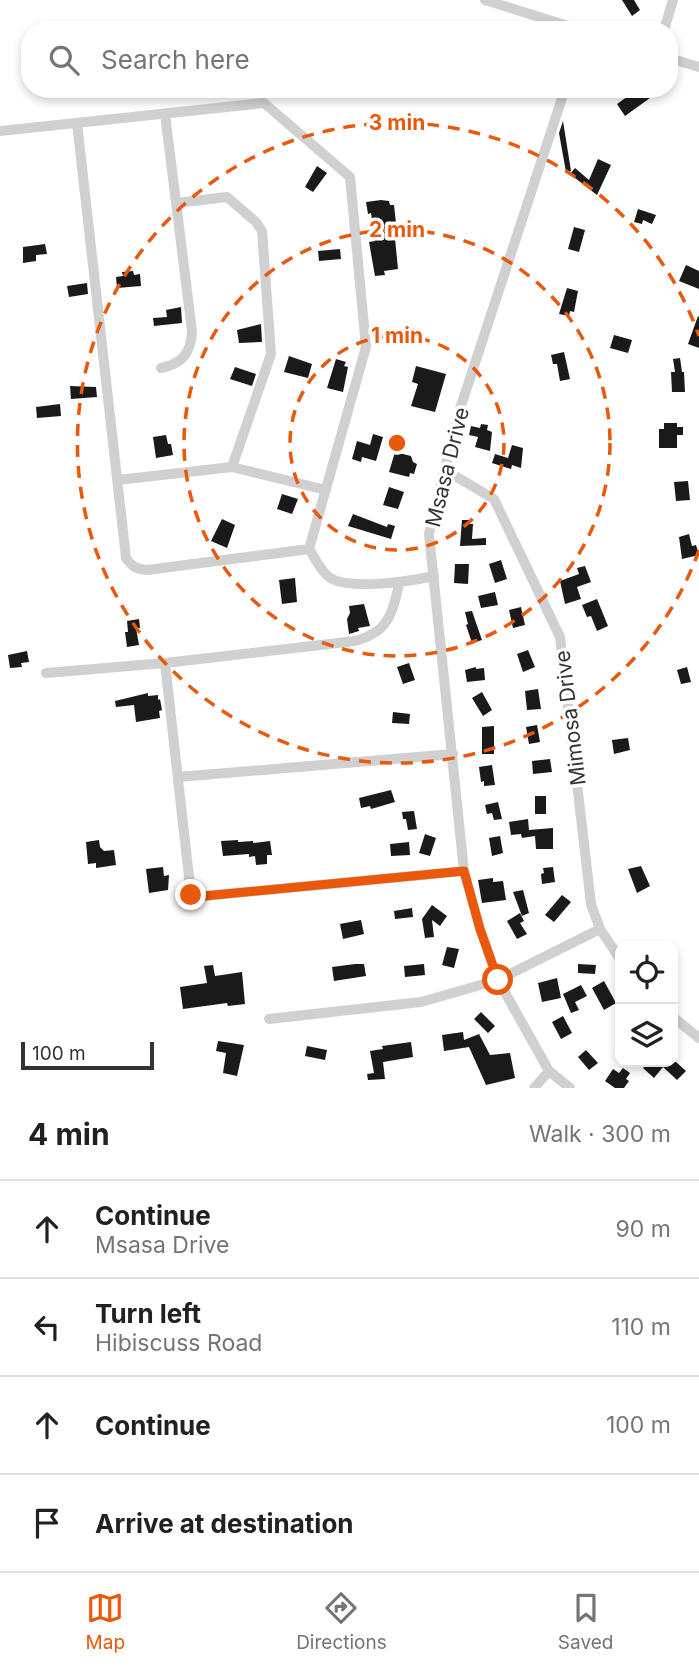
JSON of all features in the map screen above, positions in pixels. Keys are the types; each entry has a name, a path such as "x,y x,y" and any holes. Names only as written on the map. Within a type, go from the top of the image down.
{"street":[{"path":"485,0 552,21"},
{"path":"667,21 673,0"},
{"path":"678,61 699,67"},
{"name":"Msasa Drive","path":"562,98 458,415 429,534 464,871 498,980 550,1071 570,1088"},
{"path":"0,131 264,103 350,177 366,347 309,550 324,573 335,581 399,584 434,576"},
{"path":"161,369 184,358 191,340 165,114"},
{"path":"77,123 127,558 131,565 138,569 309,550"},
{"path":"176,203 227,197 256,222 262,231 271,354 232,467"},
{"path":"118,480 232,467 326,490"},
{"name":"Mimosa Drive","path":"445,470 494,499 560,637 591,904 600,929 615,952"},
{"path":"46,673 165,663 365,638 377,633 386,624 399,584"},
{"path":"165,663 191,895 325,886 464,871"},
{"path":"178,777 453,754"},
{"path":"269,1019 421,1002 498,980 600,929"},
{"path":"678,1021 699,1038"},
{"path":"534,1088 550,1071"}],"building":[{"path":"622,0 634,0 640,10 632,16"},
{"path":"625,98 650,98 625,116 617,104"},
{"path":"563,121 571,171 566,172 559,133"},
{"path":"598,159 611,165 597,195 570,174 575,168 589,180"},
{"path":"317,166 327,173 313,192 305,187"},
{"path":"381,200 394,205 398,269 384,271 385,275 375,276 369,242 375,241 371,213 368,214 366,202"},
{"path":"638,209 656,215 652,224 643,220 642,224 634,222"},
{"path":"574,227 585,230 579,252 568,249"},
{"path":"45,244 47,254 36,255 36,261 23,263 23,247"},
{"path":"340,249 341,259 319,261 318,251"},
{"path":"686,265 699,271 699,289 679,281"},
{"path":"133,271 134,275 140,274 141,286 117,288 116,277 123,276 122,272"},
{"path":"87,283 88,294 69,297 67,286"},
{"path":"567,288 578,291 574,312 570,311 569,316 559,314"},
{"path":"181,307 182,323 154,326 153,318 167,317 166,310"},
{"path":"699,317 699,348 688,344"},
{"path":"261,324 262,342 239,343 237,330"},
{"path":"614,335 632,340 628,353 610,348"},
{"path":"564,352 570,379 560,381 557,364 553,364 551,355"},
{"path":"289,356 312,364 308,378 284,372"},
{"path":"680,358 685,392 672,392 671,372 675,372 673,359"},
{"path":"336,359 346,362 344,366 348,367 343,392 327,388"},
{"path":"416,366 446,374 435,412 411,406 418,384 412,382"},
{"path":"235,367 256,374 252,386 230,379"},
{"path":"70,386 96,387 97,397 71,399"},
{"path":"60,404 61,416 37,418 36,407"},
{"path":"664,423 677,423 677,427 683,427 683,435 677,435 677,448 659,448 659,429 664,429"},
{"path":"481,424 488,425 487,430 492,432 490,451 475,447 478,437 469,435 471,426 480,428"},
{"path":"373,434 383,437 376,461 362,457 361,462 352,459 357,441 370,445"},
{"path":"166,435 173,455 156,458 153,437"},
{"path":"512,445 523,448 521,468 512,465 511,469 492,463 495,454 508,458"},
{"path":"395,452 411,456 417,464 414,474 410,473 409,477 389,472"},
{"path":"688,481 690,500 676,501 674,482"},
{"path":"389,487 404,492 398,509 383,505"},
{"path":"282,494 298,499 292,514 277,509"},
{"path":"353,514 387,527 388,524 395,526 391,539 348,526"},
{"path":"222,519 235,525 227,548 211,541"},
{"path":"462,520 469,520 469,524 473,524 472,539 486,538 486,545 460,546"},
{"path":"689,534 692,546 696,545 699,555 682,559 679,537"},
{"path":"501,560 507,579 495,583 489,564"},
{"path":"455,564 469,564 468,584 454,583"},
{"path":"585,566 591,582 577,587 581,599 565,604 560,581 579,574 577,568"},
{"path":"295,578 297,602 282,604 279,580"},
{"path":"495,592 498,605 481,608 478,596"},
{"path":"597,599 608,626 597,631 591,616 587,617 582,605"},
{"path":"364,604 370,626 358,628 359,631 349,634 349,606"},
{"path":"521,607 525,625 513,628 509,610"},
{"path":"472,611 482,640 472,643 465,612"},
{"path":"139,619 140,628 136,628 139,645 127,647 127,621"},
{"path":"528,650 535,667 523,672 517,654"},
{"path":"27,651 29,662 21,663 22,667 10,668 8,655"},
{"path":"409,663 415,680 403,684 397,667"},
{"path":"687,667 691,682 681,684 677,670"},
{"path":"484,668 485,680 467,682 465,670"},
{"path":"538,689 541,709 527,710 525,691"},
{"path":"482,692 492,710 483,716 472,698"},
{"path":"148,693 148,696 158,695 158,700 160,699 160,718 136,722 134,705 116,707 115,701"},
{"path":"393,712 410,714 409,724 392,723"},
{"path":"537,725 540,742 529,744 526,727"},
{"path":"494,726 494,754 482,754 482,727"},
{"path":"628,738 630,750 614,754 612,740"},
{"path":"550,759 552,772 533,774 532,761"},
{"path":"492,765 495,785 484,786 479,767"},
{"path":"391,790 395,802 371,809 370,806 361,808 359,798"},
{"path":"535,796 546,796 546,814 535,814"},
{"path":"498,802 502,819 494,820 492,813 487,814 485,805"},
{"path":"414,811 417,829 408,830 402,812"},
{"path":"528,819 529,830 553,828 553,849 536,849 535,836 522,838 521,834 511,835 509,822"},
{"path":"425,834 436,838 430,856 419,853"},
{"path":"500,836 503,853 492,856 489,838"},
{"path":"99,840 104,851 114,850 116,865 96,868 96,863 88,864 86,842"},
{"path":"221,841 253,843 270,841 272,855 267,855 267,864 256,865 255,856 249,857 249,854 223,856"},
{"path":"409,842 410,855 391,856 390,844"},
{"path":"641,866 650,886 637,893 628,869"},
{"path":"163,867 164,876 169,875 168,890 149,893 146,869"},
{"path":"553,867 555,882 542,884 543,868"},
{"path":"493,878 493,882 503,881 506,900 482,903 478,880"},
{"path":"523,890 529,913 522,916 513,892"},
{"path":"562,895 571,902 554,922 545,915"},
{"path":"432,905 447,916 440,926 432,920 434,937 425,938 422,919"},
{"path":"412,908 413,917 395,919 394,911"},
{"path":"520,913 524,921 520,923 527,934 517,939 507,921"},
{"path":"361,920 364,934 343,939 340,924"},
{"path":"447,947 459,949 454,968 442,965"},
{"path":"364,964 366,976 334,981 332,967"},
{"path":"424,964 425,975 405,977 404,966"},
{"path":"578,964 596,965 595,974 578,973"},
{"path":"213,965 215,976 242,972 245,1004 228,1006 227,1003 183,1009 180,987 207,983 204,966"},
{"path":"557,978 561,998 542,1002 538,983"},
{"path":"604,981 615,1004 604,1010 592,988"},
{"path":"581,985 587,996 575,1002 579,1010 571,1013 563,994"},
{"path":"481,1012 495,1026 488,1033 474,1019"},
{"path":"563,1016 572,1033 561,1039 552,1022"},
{"path":"463,1032 464,1040 479,1034 490,1055 510,1053 515,1078 486,1085 469,1047 444,1051 442,1035"},
{"path":"218,1041 244,1045 237,1076 223,1073 226,1053 216,1051"},
{"path":"411,1042 413,1057 383,1062 385,1079 368,1080 367,1074 374,1073 370,1051 383,1049 382,1046"},
{"path":"307,1046 327,1050 325,1060 305,1056"},
{"path":"586,1050 598,1063 589,1070 578,1057"},
{"path":"678,1064 686,1071 677,1080 663,1067 678,1067"},
{"path":"644,1067 663,1067 654,1078"},
{"path":"623,1068 630,1073 624,1088 615,1088 605,1081 613,1069 619,1073"}],"route":[{"path":"191,895 325,886 464,871 498,980"}]}
